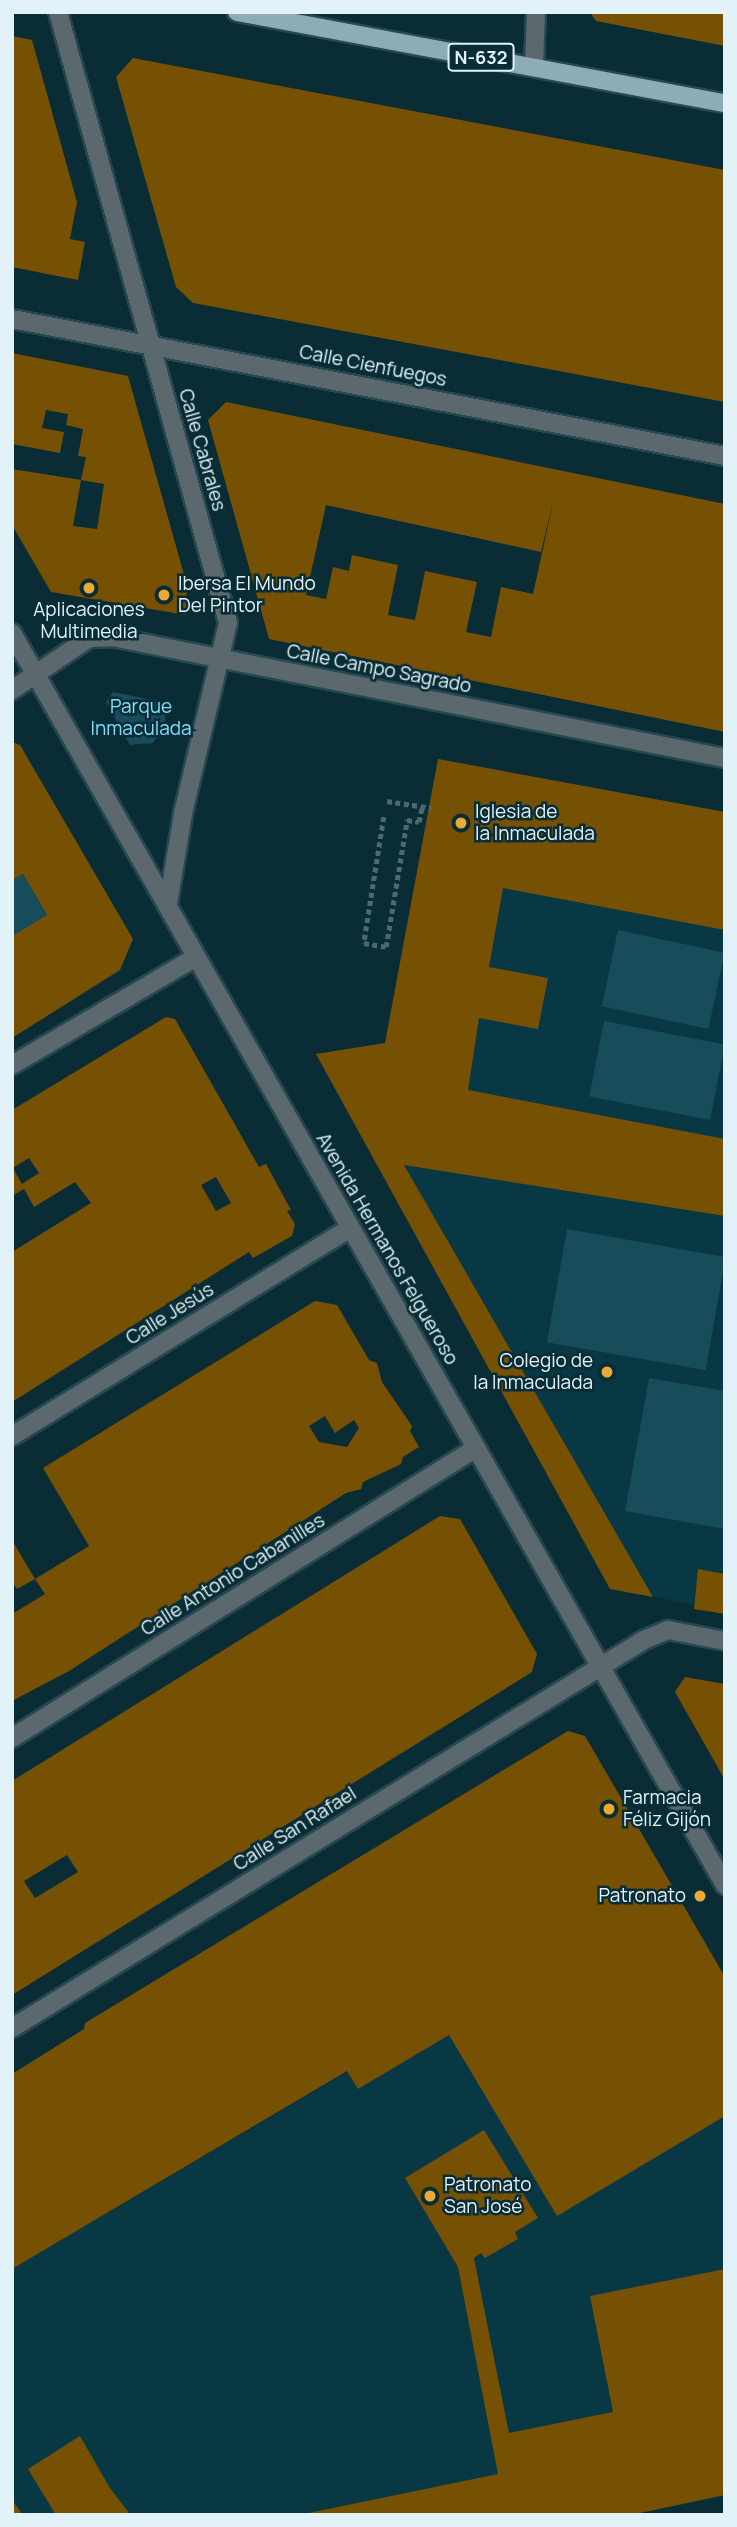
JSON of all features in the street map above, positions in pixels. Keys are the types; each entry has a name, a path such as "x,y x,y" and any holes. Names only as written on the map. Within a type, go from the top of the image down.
{"main road":[{"name":"N-632","path":"237,12 725,103"}],"street":[{"name":"Calle Cabrales","path":"58,12 228,622 183,814 167,904"},
{"path":"534,66 536,12"},
{"name":"Calle Cienfuegos","path":"12,319 725,456"},
{"name":"Avenida Hermanos Felgueroso","path":"12,633 725,1885"},
{"name":"Calle Campo Sagrado","path":"12,690 89,638 112,637 725,758"},
{"path":"12,1065 196,957"},
{"name":"Calle Jesús","path":"12,1436 350,1228"},
{"name":"Calle Antonio Cabanilles","path":"12,1738 476,1448"},
{"name":"Calle San Rafael","path":"12,2028 599,1665 668,1630 725,1641"}],"path":[{"path":"387,801 431,808"},
{"path":"384,817 364,943 386,947 407,820 419,822 422,807"}],"shaded area":[{"name":"Colegio de la Inmaculada","path":"438,759 725,812 725,1610 610,1589 316,1054 385,1043"},
{"name":"Patronato San José","path":"670,1882 725,1977 725,2496 632,2515 22,2515 12,2500 12,2269"}],"green space":[{"name":"Parque Inmaculada","path":"113,692 163,702 166,724 153,743 130,745 106,702"},
{"path":"23,874 47,915 12,936 12,880"},
{"path":"618,930 725,953 708,1029 602,1006"},
{"path":"604,1021 725,1044 710,1120 589,1097"},
{"path":"567,1229 725,1257 706,1370 547,1342"},
{"path":"649,1378 725,1391 725,1529 625,1511"}],"building":[{"path":"590,12 725,12 725,46 596,21"},
{"path":"12,36 32,40 77,202 70,239 85,242 78,280 12,267"},
{"path":"133,58 725,170 725,402 193,303 176,287 116,77"},
{"path":"12,353 128,376 187,585 186,615 51,592 12,525 12,469 81,480 86,457 78,456 83,429 66,425 68,414 46,410 42,428 64,432 60,453 12,444","holes":["81,480 104,484 97,529 73,526"]},
{"path":"226,402 725,504 725,732 269,639 208,420","holes":["554,498 533,594 501,587 491,637 466,632 477,582 425,571 415,620 388,615 398,565 352,555 349,571 333,567 326,599 306,595 326,505 541,552"]},
{"path":"12,742 20,745 133,939 120,970 12,1038 12,936 47,915 23,874 12,880"},
{"path":"438,759 725,812 725,930 503,888 489,967 548,978 538,1029 479,1018 468,1090 725,1139 725,1216 404,1165 653,1597 610,1589 316,1054 385,1043"},
{"path":"166,1017 175,1019 259,1167 266,1164 291,1210 287,1211 295,1224 292,1236 253,1258 249,1252 12,1402 12,1252 91,1203 75,1182 34,1207 24,1189 12,1196 12,1110","holes":["29,1158 39,1173 22,1184 13,1168","216,1177 231,1203 216,1211 201,1185"]},
{"path":"315,1301 337,1305 369,1360 377,1363 382,1382 412,1426 410,1431 419,1447 403,1457 401,1464 363,1482 361,1489 346,1493 69,1671 12,1701 12,1614 45,1594 35,1579 89,1546 43,1468","holes":["325,1416 335,1433 354,1420 359,1428 347,1447 319,1442 309,1426"]},
{"path":"440,1516 460,1519 537,1654 532,1672 12,1995 12,1781","holes":["67,1855 78,1872 35,1898 24,1881"]},
{"path":"12,1540 35,1579 17,1589 12,1582"},
{"path":"698,1569 725,1574 725,1614 694,1609"},
{"path":"685,1677 725,1684 725,1780 675,1692"},
{"path":"568,1731 585,1736 725,1977 725,2116 557,2216 449,2035 358,2089 347,2071 12,2269 12,2074 84,2029 85,2023"},
{"path":"484,2130 538,2218 515,2232 518,2239 485,2258 481,2253 474,2258 509,2433 613,2412 590,2296 725,2269 725,2495 630,2515 299,2515 498,2474 458,2267 405,2178"},
{"path":"80,2436 110,2488 129,2513 56,2515 28,2469"},
{"path":"12,2500 20,2511 22,2515 12,2515"}],"place":[{"name":"Aplicaciones Multimedia","path":"89,588"},
{"name":"Ibersa El Mundo Del Pintor","path":"164,595"},
{"name":"Iglesia de la Inmaculada","path":"461,823"},
{"name":"Colegio de la Inmaculada","path":"607,1372"},
{"name":"Farmacia Féliz Gijón","path":"609,1809"},
{"name":"Patronato","path":"700,1896"},
{"name":"Patronato San José","path":"430,2196"}]}
